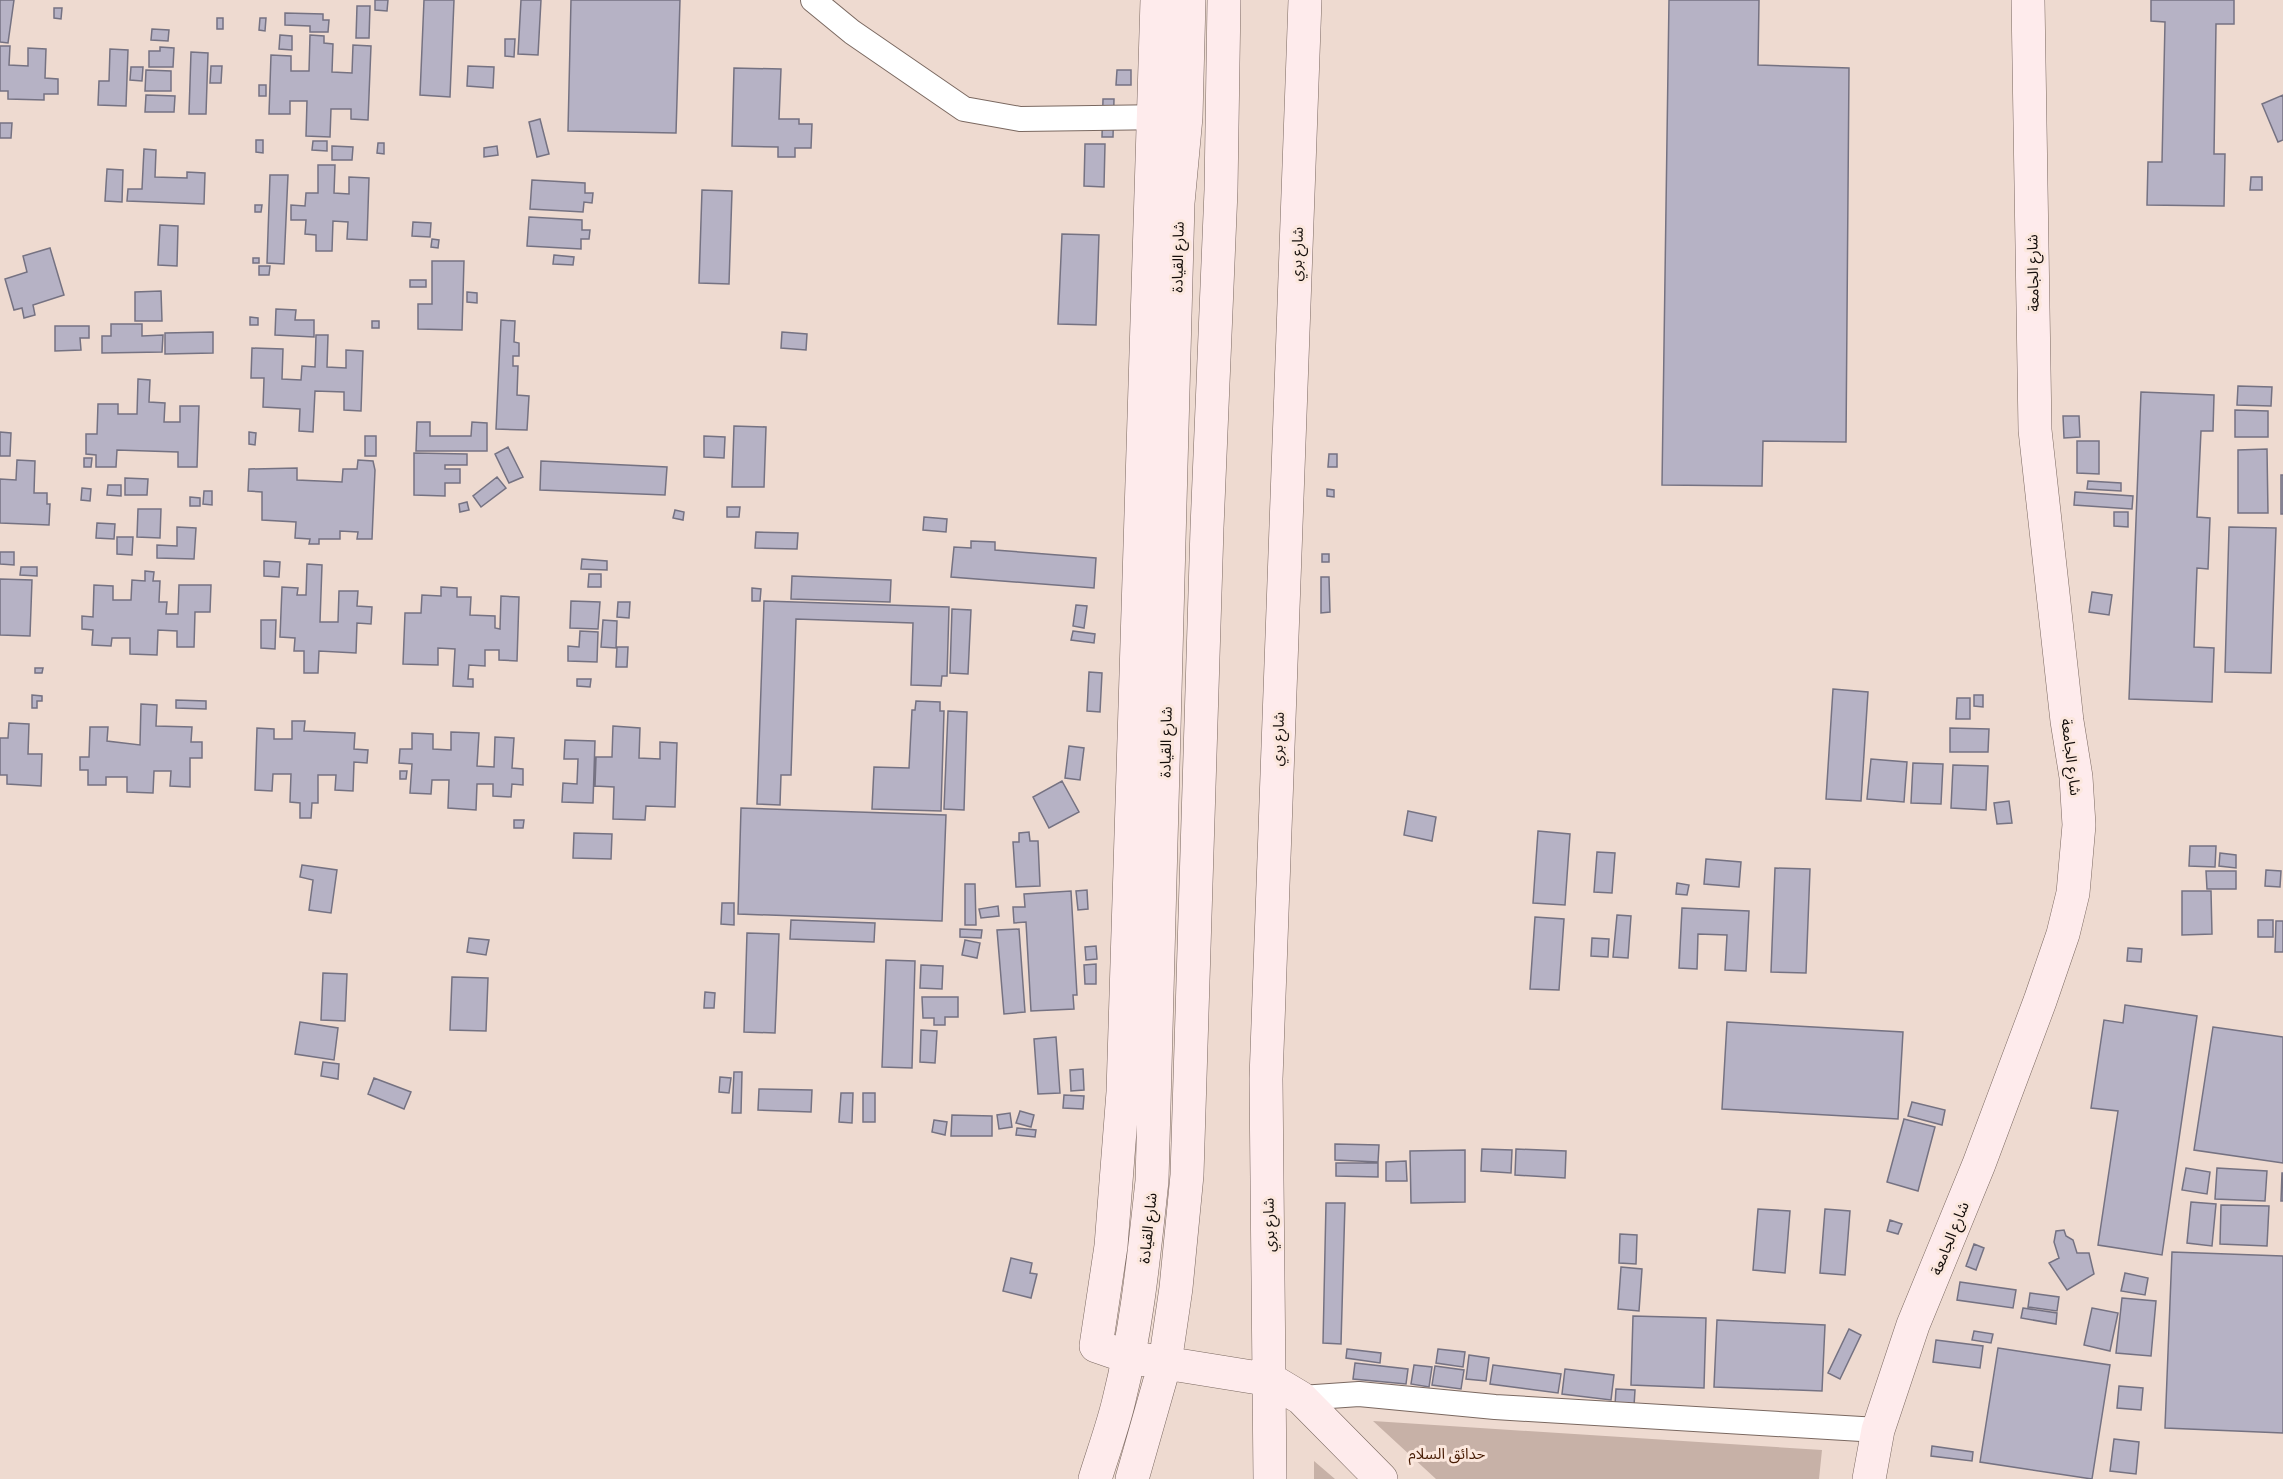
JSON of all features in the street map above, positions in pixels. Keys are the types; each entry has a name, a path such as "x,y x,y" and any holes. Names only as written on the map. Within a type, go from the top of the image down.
{"main road":[{"name":"شارع القيادة","path":"1095,1479 1119,1400 1128,1357 1140,1287 1152,1181 1178,203 1171,117 1157,0"},
{"name":"شارع القيادة","path":"1128,1357 1096,1346 1111,1246 1123,1092 1171,117 1189,0"},
{"path":"1131,1479 1165,1363 1176,1288 1186,1175 1207,528 1221,190 1224,0"},
{"name":"شارع بري","path":"1269,1479 1271,1380 1266,1079 1305,0"},
{"name":"شارع الجامعة","path":"1869,1479 1878,1430 1913,1325 1979,1164 2040,1001 2063,934 2073,893 2079,825 2076,777 2067,721 2034,430 2028,0"},
{"path":"1128,1357 1271,1380 1301,1398 1381,1479"}],"street":[{"path":"813,0 852,32 964,109 1020,119 1171,117"},
{"path":"1301,1398 1359,1394 1495,1407 1878,1430"}],"green space":[{"name":"حدائق السلام","path":"1373,1421 1822,1450 1819,1479 1436,1479"},
{"path":"1314,1461 1335,1479 1314,1479"}],"building":[{"path":"0,0 14,0 8,43 0,42"},
{"path":"375,0 388,0 387,11 375,10"},
{"path":"424,0 454,0 450,97 420,95"},
{"path":"521,0 541,0 538,55 518,54"},
{"path":"571,0 680,0 676,133 568,131"},
{"path":"1669,0 1759,0 1758,65 1849,68 1846,442 1763,441 1762,486 1662,485"},
{"path":"2151,0 2234,0 2234,24 2216,24 2214,154 2225,154 2224,206 2147,205 2148,162 2162,162 2165,22 2151,21"},
{"path":"357,6 370,6 369,38 356,38"},
{"path":"54,8 62,8 61,19 54,18"},
{"path":"285,13 323,14 323,20 329,20 328,32 310,32 310,26 285,25"},
{"path":"217,18 223,18 223,29 217,29"},
{"path":"260,18 266,18 265,31 259,30"},
{"path":"152,29 169,30 168,41 151,40"},
{"path":"280,35 292,36 292,50 279,49"},
{"path":"310,35 324,36 324,43 333,44 332,72 352,73 353,45 371,46 368,120 351,119 351,109 331,109 330,137 306,136 307,101 290,101 290,114 269,114 271,55 291,56 291,71 309,71"},
{"path":"505,39 515,39 514,57 505,56"},
{"path":"0,46 10,46 9,65 28,66 28,48 46,49 45,78 58,79 58,94 44,94 44,100 8,99 8,91 0,91"},
{"path":"160,47 174,48 173,67 149,67 149,51 160,51"},
{"path":"110,49 128,50 126,106 98,105 99,81 109,81"},
{"path":"191,52 208,53 206,114 189,114"},
{"path":"211,66 222,66 221,83 210,83"},
{"path":"468,66 494,67 493,88 467,86"},
{"path":"131,67 143,67 142,81 130,80"},
{"path":"734,68 781,69 779,119 799,119 799,124 812,124 811,148 795,148 795,157 778,157 778,147 732,146"},
{"path":"146,70 171,71 171,91 145,91"},
{"path":"1117,70 1131,70 1131,85 1116,85"},
{"path":"259,85 266,85 266,96 259,96"},
{"path":"146,95 175,96 174,112 145,112"},
{"path":"2283,95 2283,140 2278,142 2262,104"},
{"path":"1103,99 1114,99 1113,137 1102,137"},
{"path":"540,119 549,154 537,157 529,122"},
{"path":"0,123 12,123 11,138 0,138"},
{"path":"256,140 263,140 263,153 256,152"},
{"path":"313,141 327,141 327,151 312,150"},
{"path":"378,143 384,143 384,154 377,153"},
{"path":"1085,144 1105,144 1104,187 1084,186"},
{"path":"332,146 353,147 352,160 332,160"},
{"path":"497,146 498,155 484,157 484,148"},
{"path":"144,149 156,150 155,177 187,178 187,172 205,173 204,204 127,201 128,189 142,189"},
{"path":"318,165 335,165 334,193 349,194 349,177 369,178 367,240 347,239 348,222 333,221 332,251 316,251 316,235 305,234 306,220 291,220 291,205 305,206 306,193 318,193"},
{"path":"107,169 123,170 122,202 105,201"},
{"path":"270,175 288,175 284,264 267,263"},
{"path":"2251,177 2262,177 2262,190 2250,190"},
{"path":"532,180 585,183 585,193 593,193 592,203 584,202 583,212 530,209"},
{"path":"702,190 732,191 729,284 699,283"},
{"path":"255,205 262,205 261,212 255,212"},
{"path":"529,217 582,220 582,230 590,230 589,239 581,239 581,249 527,246"},
{"path":"413,222 431,223 430,237 412,236"},
{"path":"160,225 178,226 177,266 158,265"},
{"path":"1062,234 1099,235 1096,325 1058,324"},
{"path":"432,239 439,240 438,248 431,247"},
{"path":"50,248 64,295 33,305 35,315 24,318 22,308 14,310 5,279 27,272 23,256"},
{"path":"554,255 574,257 573,265 553,264"},
{"path":"253,258 259,258 259,263 253,263"},
{"path":"432,261 464,261 462,330 418,329 418,304 432,304"},
{"path":"259,266 270,266 269,275 259,275"},
{"path":"410,280 426,280 426,287 410,287"},
{"path":"161,291 162,321 135,321 135,292"},
{"path":"467,292 477,293 477,303 467,302"},
{"path":"276,309 296,310 295,320 314,320 314,337 275,335"},
{"path":"250,317 258,318 258,325 250,325"},
{"path":"501,320 515,321 514,342 519,343 519,356 513,356 513,366 518,366 517,395 529,396 527,430 496,429"},
{"path":"372,321 379,321 379,328 372,328"},
{"path":"111,324 142,324 142,336 163,335 162,352 102,353 102,336 111,336"},
{"path":"55,326 89,326 89,338 80,338 81,350 55,351"},
{"path":"213,332 213,353 165,354 165,333"},
{"path":"782,332 807,334 806,350 781,348"},
{"path":"316,335 328,335 327,367 346,368 346,350 363,351 361,411 344,410 344,392 315,391 313,432 299,431 300,409 263,407 264,378 251,378 252,348 283,349 282,379 301,380 302,366 315,367"},
{"path":"138,379 150,380 149,402 165,403 164,422 180,422 180,406 199,406 197,467 178,467 178,452 117,450 116,467 96,467 96,455 86,454 86,434 97,434 98,404 118,404 118,414 137,414"},
{"path":"2238,386 2272,387 2271,406 2237,405"},
{"path":"2141,392 2214,395 2213,431 2201,431 2197,517 2210,518 2208,569 2197,568 2194,647 2214,648 2212,702 2129,699"},
{"path":"2235,410 2268,411 2268,437 2235,437"},
{"path":"2063,416 2079,416 2080,437 2064,438"},
{"path":"417,422 430,422 430,436 471,436 472,422 487,423 487,451 416,451"},
{"path":"734,426 766,427 764,487 732,487"},
{"path":"0,432 11,433 10,456 0,456"},
{"path":"249,432 256,433 255,445 249,444"},
{"path":"365,436 376,436 376,456 365,456"},
{"path":"704,436 725,437 724,458 704,457"},
{"path":"2077,441 2099,441 2099,474 2077,473"},
{"path":"508,447 523,477 509,483 495,454"},
{"path":"2267,449 2268,513 2238,513 2238,450"},
{"path":"414,453 467,454 467,465 445,465 445,469 460,469 460,483 445,483 445,496 414,495"},
{"path":"1329,454 1337,454 1337,467 1328,467"},
{"path":"84,458 92,458 91,467 84,467"},
{"path":"17,460 35,461 34,493 47,493 47,504 50,504 49,525 0,523 0,479 16,480"},
{"path":"358,460 373,461 375,470 372,539 357,539 358,532 340,531 340,539 319,539 319,544 309,544 310,539 295,538 296,522 262,520 262,492 248,491 249,469 297,468 297,480 342,482 343,469 357,469"},
{"path":"541,461 667,467 665,495 540,490"},
{"path":"2281,475 2283,475 2283,514 2281,514"},
{"path":"497,477 506,488 481,507 473,496"},
{"path":"125,478 148,479 147,495 125,495"},
{"path":"2088,481 2121,483 2121,491 2087,489"},
{"path":"108,485 121,485 121,496 107,495"},
{"path":"82,488 91,489 90,501 81,500"},
{"path":"1327,489 1334,490 1334,497 1327,496"},
{"path":"204,491 212,491 212,505 203,504"},
{"path":"2075,492 2133,496 2132,509 2074,505"},
{"path":"190,497 200,498 200,506 190,506"},
{"path":"467,502 469,510 460,512 459,504"},
{"path":"727,507 740,507 739,517 727,517"},
{"path":"138,509 161,509 160,538 137,537"},
{"path":"675,510 684,512 683,520 673,518"},
{"path":"2114,512 2128,512 2128,527 2114,526"},
{"path":"924,517 947,519 946,532 923,530"},
{"path":"97,523 115,524 114,539 96,538"},
{"path":"177,527 196,528 194,559 157,558 157,545 177,546"},
{"path":"2229,527 2276,528 2271,673 2225,672"},
{"path":"756,532 798,533 797,549 755,548"},
{"path":"117,537 133,537 132,555 117,554"},
{"path":"971,541 995,542 995,550 1096,558 1094,588 951,577 954,547 971,548"},
{"path":"0,552 14,552 14,565 0,564"},
{"path":"1322,554 1329,554 1329,562 1322,562"},
{"path":"582,559 607,561 607,570 581,569"},
{"path":"264,561 280,562 279,577 264,576"},
{"path":"307,564 322,565 320,622 338,622 339,591 358,591 357,606 372,607 371,624 357,623 356,653 319,651 318,673 304,673 304,651 294,651 295,638 280,637 282,587 298,588 297,595 306,595"},
{"path":"21,567 37,567 37,576 20,575"},
{"path":"145,571 154,572 153,581 160,581 159,602 167,602 166,614 178,614 179,585 211,585 210,612 195,612 194,647 177,647 177,631 158,630 157,655 130,654 130,638 112,638 111,646 92,645 93,630 82,629 82,616 93,617 94,585 113,586 113,600 131,600 132,580 145,581"},
{"path":"589,574 601,574 601,587 588,587"},
{"path":"792,576 891,580 890,602 791,599"},
{"path":"1321,577 1329,577 1330,612 1321,613"},
{"path":"0,579 32,580 30,636 0,635"},
{"path":"441,587 457,588 457,597 471,597 470,615 495,616 495,628 500,629 501,596 519,597 517,661 499,660 499,650 485,650 485,666 469,665 468,679 473,679 473,687 453,686 455,649 438,648 438,665 403,664 405,613 421,613 422,595 441,596"},
{"path":"752,588 761,589 760,601 752,601"},
{"path":"2092,592 2112,595 2109,615 2089,612"},
{"path":"571,601 600,602 598,629 570,628"},
{"path":"764,601 949,607 947,676 942,676 941,686 911,685 913,623 796,619 791,775 781,775 780,805 757,804"},
{"path":"618,602 630,602 629,618 617,617"},
{"path":"1076,605 1087,606 1084,628 1073,626"},
{"path":"952,609 971,610 968,674 950,673"},
{"path":"261,620 276,620 275,649 261,648"},
{"path":"603,620 617,621 616,648 601,647"},
{"path":"580,631 598,632 597,662 568,661 568,646 579,647"},
{"path":"1073,631 1095,634 1094,643 1071,640"},
{"path":"617,647 628,647 627,667 616,667"},
{"path":"35,668 43,668 42,673 35,673"},
{"path":"1089,672 1102,673 1100,712 1087,711"},
{"path":"577,679 591,679 590,687 577,686"},
{"path":"1833,689 1868,692 1861,801 1826,799"},
{"path":"32,695 42,696 42,701 37,701 37,708 32,708"},
{"path":"1974,695 1983,695 1983,707 1974,706"},
{"path":"1957,698 1970,698 1970,719 1956,719"},
{"path":"176,700 206,701 206,709 176,708"},
{"path":"916,701 940,702 940,711 944,711 941,811 872,809 874,767 909,768 912,710 915,710"},
{"path":"141,704 157,705 156,726 192,727 191,742 202,742 202,758 190,758 190,787 170,786 171,771 154,771 153,793 127,792 127,777 106,777 106,785 88,785 88,770 80,770 80,757 89,757 90,727 108,727 107,741 140,745"},
{"path":"948,711 967,712 964,810 944,809"},
{"path":"292,721 305,721 304,731 355,733 354,749 368,750 367,763 354,762 353,791 335,790 336,775 318,775 318,803 312,803 311,818 300,818 300,803 290,802 291,774 273,774 272,791 255,790 257,728 274,729 274,739 292,739"},
{"path":"9,723 29,724 28,754 42,754 41,786 7,784 7,775 0,775 0,738 8,738"},
{"path":"613,726 640,728 639,758 660,759 660,742 677,743 675,807 646,806 645,820 613,819 614,787 595,786 596,757 612,757"},
{"path":"1950,728 1989,729 1988,752 1950,752"},
{"path":"451,732 479,733 477,766 494,767 495,737 514,738 512,768 523,769 523,785 512,784 511,797 493,796 493,784 477,784 476,810 448,808 449,780 432,780 431,794 410,793 412,764 399,763 400,749 412,749 412,733 433,734 433,749 451,750"},
{"path":"565,740 595,741 593,803 562,802 563,783 577,784 578,759 564,759"},
{"path":"1069,746 1084,748 1080,780 1065,778"},
{"path":"1871,759 1907,762 1904,802 1867,799"},
{"path":"1913,763 1943,764 1941,804 1911,803"},
{"path":"1953,765 1988,766 1986,810 1951,808"},
{"path":"400,771 407,771 406,779 400,779"},
{"path":"1062,781 1079,812 1049,828 1033,797"},
{"path":"2009,801 2012,823 1997,824 1994,803"},
{"path":"741,808 946,815 942,921 738,914"},
{"path":"1408,811 1436,817 1432,841 1404,835"},
{"path":"514,820 524,820 523,828 514,828"},
{"path":"1538,831 1570,834 1565,905 1533,903"},
{"path":"1029,832 1030,841 1038,841 1040,886 1016,887 1013,842 1019,842 1019,833"},
{"path":"574,833 612,834 611,859 573,858"},
{"path":"2190,846 2216,846 2215,867 2189,866"},
{"path":"1597,852 1615,853 1612,893 1594,892"},
{"path":"2220,853 2236,855 2236,868 2219,866"},
{"path":"1706,859 1741,862 1739,887 1704,884"},
{"path":"302,865 337,870 331,913 309,910 313,880 300,877"},
{"path":"1775,868 1810,869 1806,973 1771,972"},
{"path":"2266,870 2281,871 2280,887 2265,886"},
{"path":"2206,871 2236,871 2236,889 2207,889"},
{"path":"1677,883 1689,885 1687,895 1676,894"},
{"path":"965,884 975,884 976,925 965,925"},
{"path":"1087,890 1088,909 1078,910 1076,891"},
{"path":"1071,891 1077,995 1073,995 1074,1009 1031,1011 1026,922 1014,923 1013,907 1025,907 1024,894"},
{"path":"2182,891 2211,891 2212,934 2182,935"},
{"path":"722,903 734,903 734,925 721,924"},
{"path":"998,906 999,916 981,918 979,909"},
{"path":"1682,908 1749,911 1746,971 1725,970 1727,935 1698,934 1697,969 1679,968"},
{"path":"1617,915 1631,916 1628,958 1613,957"},
{"path":"1535,917 1564,919 1559,990 1530,989"},
{"path":"791,920 875,923 874,942 790,939"},
{"path":"2258,920 2273,920 2273,937 2258,937"},
{"path":"2276,921 2283,921 2283,952 2275,952"},
{"path":"960,929 982,930 981,938 960,937"},
{"path":"1019,929 1025,1012 1004,1014 997,930"},
{"path":"747,933 779,934 775,1033 744,1032"},
{"path":"469,938 489,940 486,955 467,952"},
{"path":"1592,938 1609,939 1608,957 1591,956"},
{"path":"965,940 980,943 977,958 962,955"},
{"path":"1096,946 1097,959 1086,960 1085,947"},
{"path":"2128,948 2142,949 2141,962 2127,961"},
{"path":"886,960 915,961 912,1068 882,1067"},
{"path":"1096,964 1096,984 1085,984 1084,965"},
{"path":"921,965 943,966 942,989 920,988"},
{"path":"323,973 347,974 345,1021 321,1020"},
{"path":"452,977 488,978 486,1031 450,1030"},
{"path":"705,992 715,993 714,1008 704,1008"},
{"path":"922,997 958,997 958,1017 945,1017 945,1025 934,1025 934,1018 923,1018"},
{"path":"2125,1005 2197,1016 2162,1255 2098,1245 2118,1111 2091,1108 2104,1020 2123,1023"},
{"path":"300,1022 338,1028 334,1060 295,1054"},
{"path":"1727,1022 1903,1032 1898,1119 1722,1109"},
{"path":"2213,1027 2283,1037 2283,1163 2194,1150"},
{"path":"921,1030 937,1031 935,1063 920,1062"},
{"path":"1056,1037 1060,1093 1038,1094 1034,1039"},
{"path":"323,1062 339,1064 338,1079 321,1076"},
{"path":"1083,1069 1084,1090 1071,1091 1070,1070"},
{"path":"734,1072 742,1072 741,1113 732,1113"},
{"path":"720,1077 731,1078 729,1093 719,1092"},
{"path":"374,1078 411,1092 404,1109 368,1094"},
{"path":"759,1089 812,1090 811,1112 758,1110"},
{"path":"841,1093 853,1093 852,1123 839,1122"},
{"path":"863,1093 875,1093 875,1122 863,1122"},
{"path":"1064,1095 1084,1096 1083,1109 1063,1108"},
{"path":"1912,1102 1945,1110 1942,1125 1908,1116"},
{"path":"1020,1111 1034,1115 1031,1127 1016,1123"},
{"path":"1010,1113 1012,1127 999,1129 997,1115"},
{"path":"952,1115 992,1116 992,1136 951,1136"},
{"path":"1904,1119 1935,1127 1918,1191 1887,1182"},
{"path":"934,1120 947,1122 945,1135 932,1132"},
{"path":"1017,1128 1036,1130 1035,1137 1016,1135"},
{"path":"1335,1144 1379,1145 1378,1162 1335,1160"},
{"path":"1482,1149 1512,1150 1511,1173 1481,1171"},
{"path":"1516,1149 1566,1151 1565,1178 1515,1175"},
{"path":"1465,1150 1465,1202 1411,1203 1410,1151"},
{"path":"1406,1161 1407,1181 1386,1181 1386,1162"},
{"path":"1336,1163 1378,1163 1378,1177 1336,1176"},
{"path":"2186,1168 2210,1172 2207,1194 2182,1190"},
{"path":"2217,1168 2267,1171 2265,1201 2215,1199"},
{"path":"2282,1173 2283,1201 2281,1201"},
{"path":"2191,1202 2216,1204 2212,1246 2187,1243"},
{"path":"1326,1203 1345,1203 1341,1344 1323,1343"},
{"path":"2221,1205 2269,1206 2267,1246 2220,1244"},
{"path":"1758,1209 1790,1211 1785,1273 1753,1270"},
{"path":"1825,1209 1850,1211 1845,1275 1820,1273"},
{"path":"1890,1220 1902,1224 1898,1234 1887,1231"},
{"path":"2064,1230 2066,1236 2073,1240 2077,1253 2089,1253 2094,1274 2067,1290 2049,1263 2059,1258 2054,1242 2056,1231"},
{"path":"1620,1234 1637,1235 1636,1264 1619,1263"},
{"path":"1974,1244 1984,1248 1976,1270 1966,1266"},
{"path":"2172,1252 2283,1256 2283,1433 2165,1428"},
{"path":"1011,1258 1032,1263 1030,1273 1037,1274 1031,1298 1003,1291"},
{"path":"1621,1267 1642,1269 1639,1311 1618,1309"},
{"path":"2125,1273 2148,1278 2145,1295 2121,1291"},
{"path":"1960,1282 2016,1290 2013,1308 1957,1300"},
{"path":"2030,1293 2059,1297 2057,1311 2028,1307"},
{"path":"2122,1298 2156,1301 2151,1356 2116,1353"},
{"path":"2023,1308 2057,1313 2056,1324 2021,1318"},
{"path":"2092,1308 2118,1313 2110,1351 2084,1345"},
{"path":"1633,1316 1706,1318 1704,1388 1631,1385"},
{"path":"1717,1320 1825,1325 1822,1391 1714,1387"},
{"path":"1849,1329 1861,1335 1840,1379 1828,1373"},
{"path":"1974,1331 1993,1334 1991,1343 1972,1340"},
{"path":"1936,1340 1983,1346 1980,1368 1933,1362"},
{"path":"1998,1348 2110,1365 2092,1479 1980,1462"},
{"path":"1347,1349 1381,1353 1380,1363 1346,1358"},
{"path":"1438,1349 1465,1352 1463,1367 1436,1363"},
{"path":"1469,1355 1489,1358 1486,1381 1466,1379"},
{"path":"1355,1363 1408,1369 1406,1384 1353,1379"},
{"path":"1414,1365 1432,1367 1429,1387 1411,1384"},
{"path":"1493,1365 1561,1374 1558,1393 1490,1384"},
{"path":"1435,1366 1464,1370 1461,1389 1432,1385"},
{"path":"1565,1369 1614,1375 1611,1400 1562,1394"},
{"path":"2119,1386 2143,1388 2141,1410 2117,1408"},
{"path":"1616,1389 1635,1390 1634,1406 1615,1405"},
{"path":"2114,1439 2139,1442 2136,1474 2110,1471"},
{"path":"1932,1446 1973,1452 1972,1461 1931,1456"}]}
